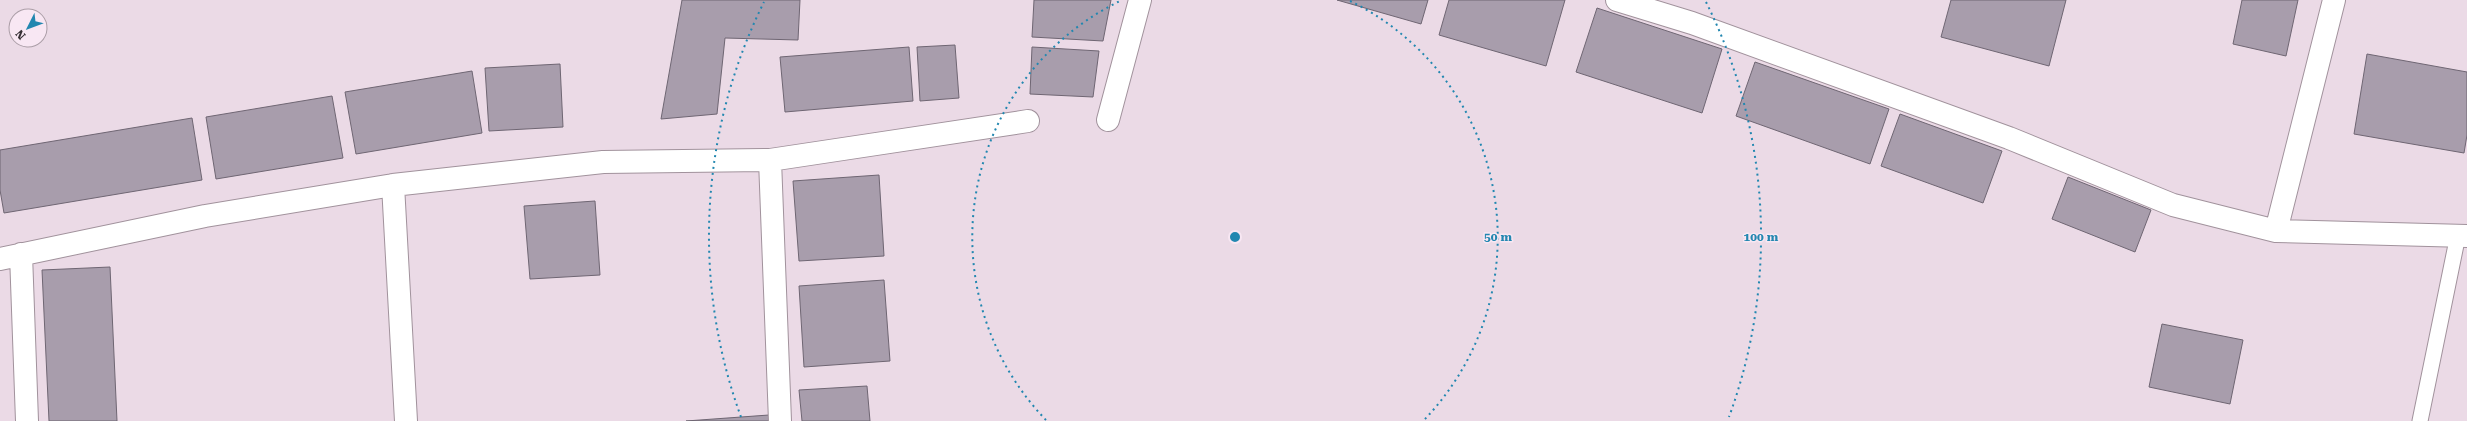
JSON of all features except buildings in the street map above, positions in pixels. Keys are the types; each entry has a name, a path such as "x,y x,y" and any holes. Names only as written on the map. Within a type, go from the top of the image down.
{"street":[{"path":"1108,120 1140,0"},
{"path":"1617,0 1692,23 2002,135 2173,205 2276,231 2463,236"},
{"path":"2276,231 2334,0"},
{"path":"0,259 205,216 393,185 604,162 770,160 1028,121"},
{"path":"770,160 780,421"},
{"path":"393,185 406,421"},
{"path":"21,254 26,421"}],"lane":[{"path":"2420,421 2463,236"}]}
